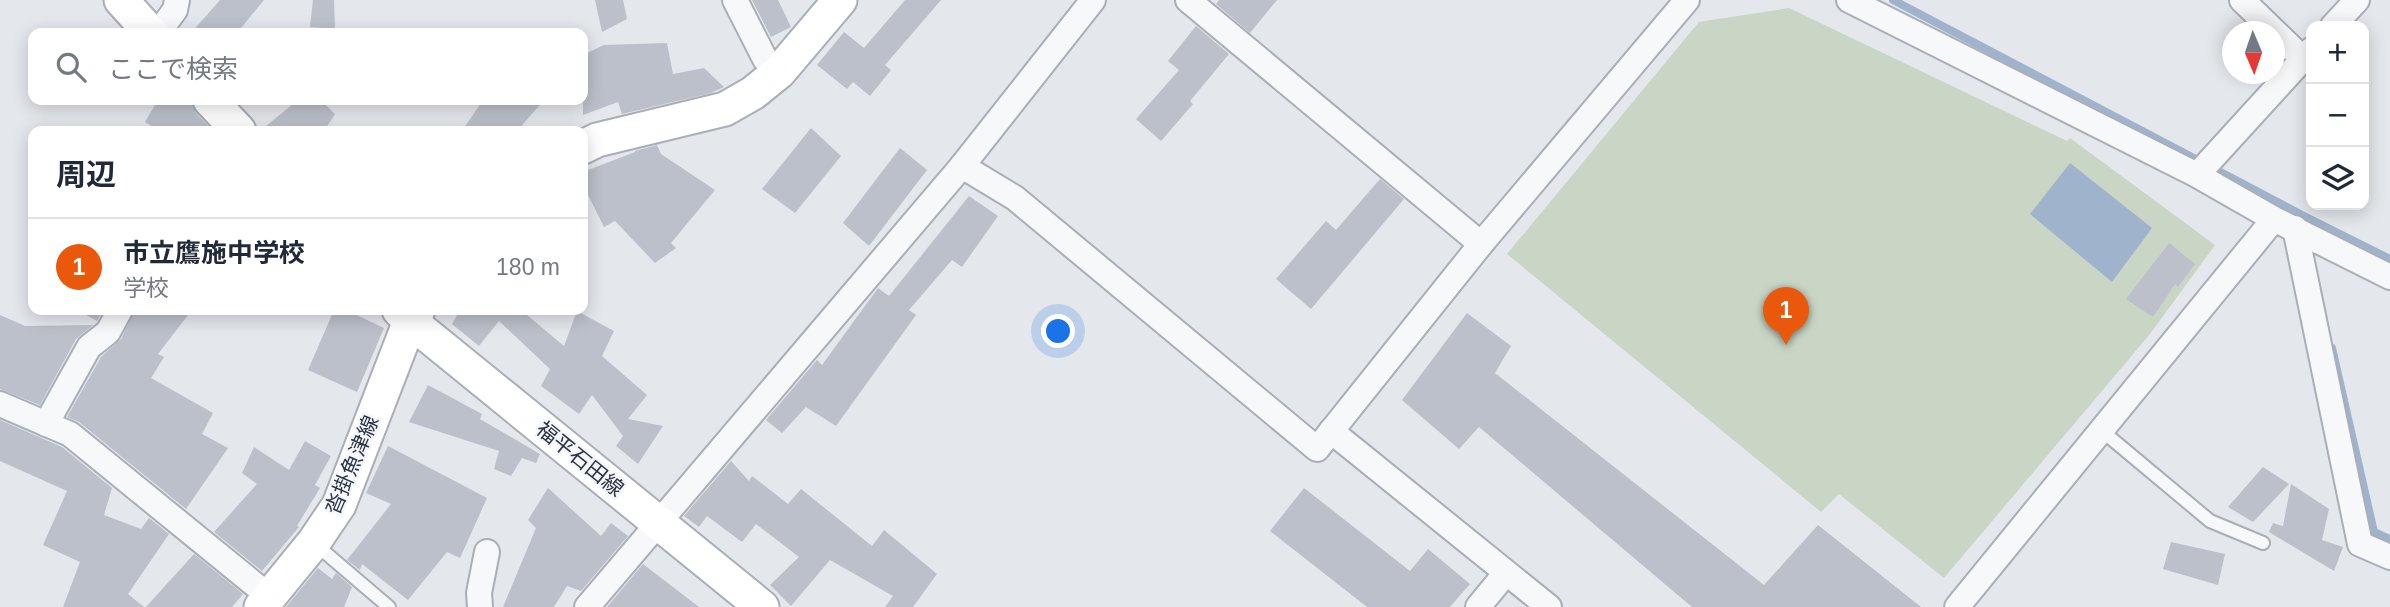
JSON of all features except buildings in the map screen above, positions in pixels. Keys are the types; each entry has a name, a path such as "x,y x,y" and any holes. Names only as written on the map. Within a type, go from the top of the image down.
{"main road":[{"path":"121,0 146,28"},
{"path":"588,144 724,109 753,93 779,72 840,0"},
{"path":"216,105 234,126"},
{"name":"沓掛魚津線","path":"265,602 314,542 339,505 409,315"},
{"name":"福平石田線","path":"410,315 762,607"}],"street":[{"path":"162,28 175,10 177,0"},
{"path":"735,0 765,59 779,72"},
{"path":"587,607 657,521 961,166 1093,0"},
{"path":"1188,0 1481,244"},
{"path":"961,166 1015,198 1317,449 1481,244 1687,0"},
{"path":"1849,0 2197,175 2285,224 2390,277"},
{"path":"2242,0 2306,53"},
{"path":"2338,21 2357,0"},
{"path":"2197,175 2306,55"},
{"path":"1957,607 2101,430 2285,224"},
{"path":"2285,224 2360,544 2390,557"},
{"path":"46,424 89,347 108,332 117,315"},
{"path":"0,404 70,434 265,602"},
{"path":"1331,430 1549,607"},
{"path":"480,607 479,593 487,552"},
{"path":"1478,607 1506,573"}],"lane":[{"path":"2101,430 2210,521 2263,543"},
{"path":"314,542 389,607"}],"green space":[{"path":"1789,8 2067,141 2070,138 2215,245 2150,334 1944,578 1839,494 1821,512 1507,254 1699,22"}],"water":[{"path":"2070,163 2152,228 2112,282 2030,214"}],"waterway":[{"path":"1893,0 2390,259"},
{"path":"2332,348 2374,532 2390,539"}],"place":[{"name":"市立鷹施中学校","path":"1786,345"}]}
